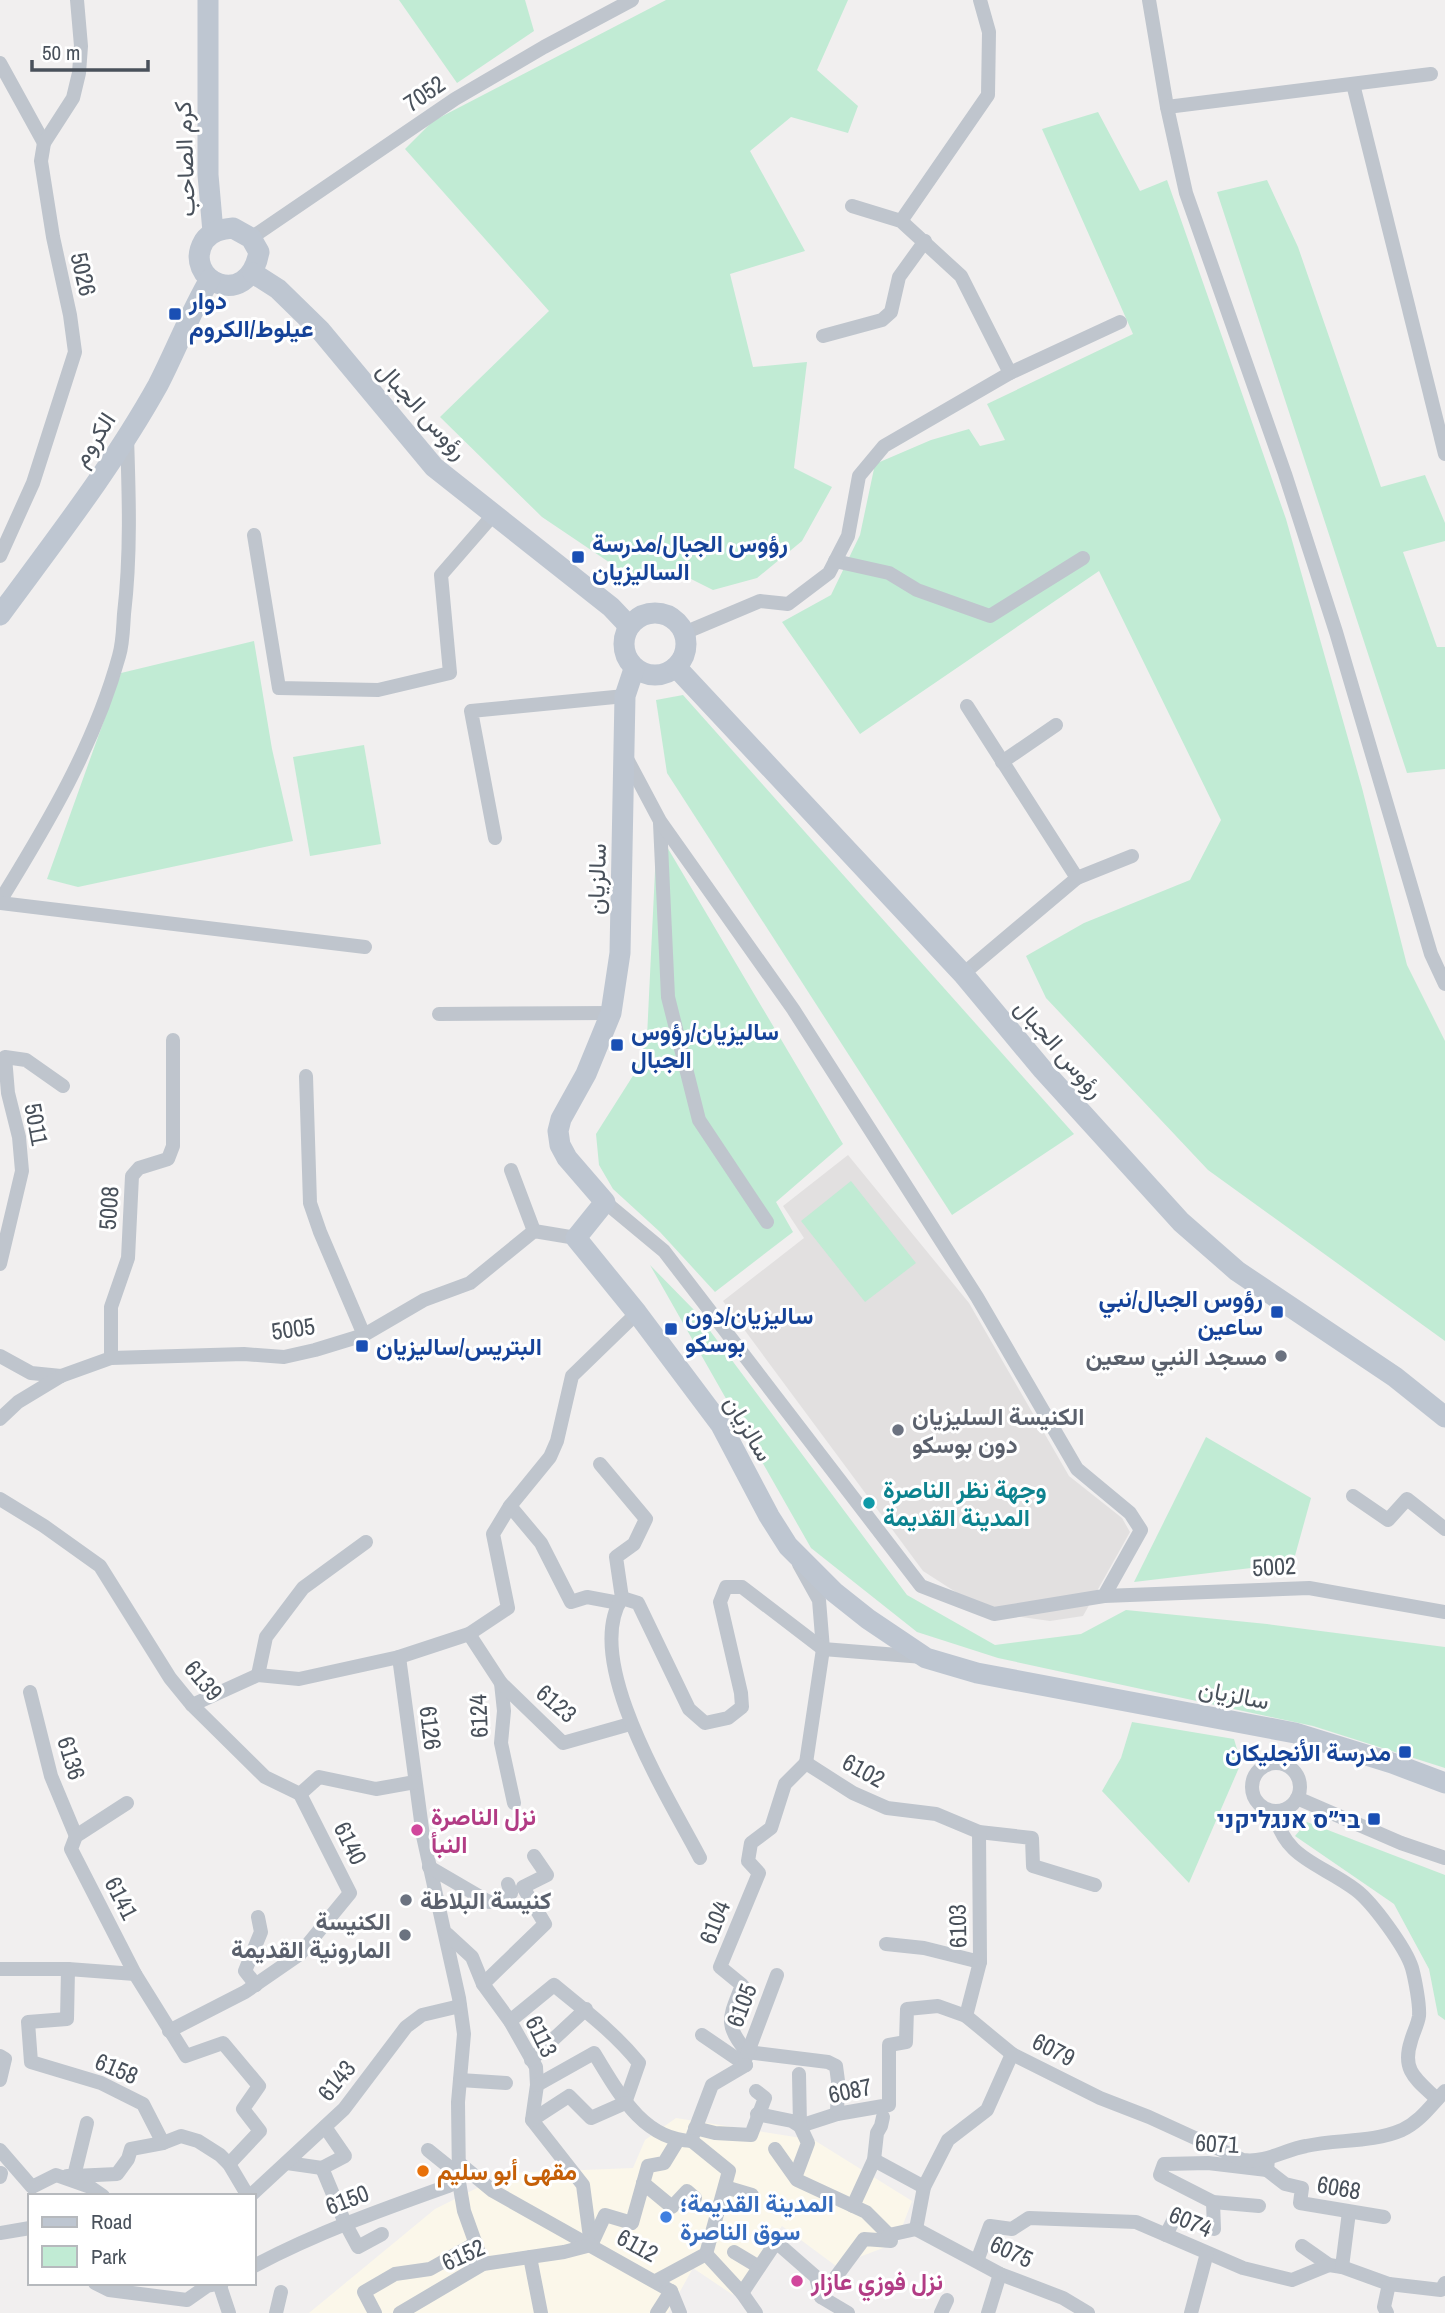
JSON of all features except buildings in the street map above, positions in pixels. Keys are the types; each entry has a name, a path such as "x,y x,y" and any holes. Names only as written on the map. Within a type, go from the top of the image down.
{"street":[{"path":"0,63 44,143 73,98 79,73 81,46 76,0"},
{"name":"كرم الصاحب","path":"208,0 208,175 214,232"},
{"name":"7052","path":"251,238 455,99 632,0"},
{"path":"901,221 988,95 989,32 980,0"},
{"path":"1149,0 1167,107 1186,193 1285,474 1336,632 1431,954 1445,984"},
{"path":"1167,107 1431,74"},
{"path":"1353,84 1445,454"},
{"name":"5026","path":"0,556 33,483 75,352 43,181 41,161 44,143"},
{"path":"852,206 901,221 961,276 1010,373"},
{"path":"233,228 251,238 259,252 253,273 247,279 233,286 225,286 210,279 201,266 200,251 207,237 214,232 233,228"},
{"path":"823,337 882,320 891,312 899,276 925,241"},
{"name":"رؤوس الجبال","path":"253,273 278,289 320,330 434,467 611,607 629,626"},
{"name":"الكروم","path":"0,615 69,522 127,436 158,384 210,279"},
{"path":"684,633 760,601 788,604 829,573 848,536 859,476 884,446 1010,373 1119,322"},
{"path":"127,436 130,515 127,594 120,654 89,744 37,841 0,902 365,947"},
{"path":"254,535 279,688 378,690 450,673 441,575 494,514"},
{"path":"835,561 889,573 917,590 990,616 1083,558"},
{"path":"658,612 669,616 678,623 684,633 686,651 677,667 667,674 644,674 634,668 623,648 624,636 629,626 647,613 658,612"},
{"name":"رؤوس الجبال","path":"677,667 963,974 1043,1070 1181,1222 1237,1270 1395,1377 1445,1417"},
{"name":"سالزيان","path":"605,1202 567,1158 559,1145 558,1131 561,1119 586,1074 611,1013 620,953 625,696 634,668"},
{"path":"495,838 471,711 625,696"},
{"path":"967,706 1077,878"},
{"path":"1002,762 1056,725"},
{"path":"625,755 660,821 793,1009 978,1297 1077,1469 1130,1513 1141,1530 1104,1596"},
{"path":"660,821 668,997 699,1120 767,1222"},
{"path":"963,974 1077,878 1132,856"},
{"path":"439,1014 611,1013"},
{"name":"5008","path":"111,1358 111,1307 128,1258 132,1176 139,1168 168,1159 173,1146 173,1040"},
{"name":"5011","path":"0,1264 22,1171 19,1137 8,1093 5,1057 26,1060 63,1086"},
{"path":"306,1076 310,1203 364,1335"},
{"path":"511,1170 534,1231 576,1238 605,1202"},
{"name":"5002","path":"605,1202 664,1251 921,1586 994,1614 1104,1596 1310,1588 1445,1612"},
{"name":"5005","path":"0,1419 18,1402 61,1376 111,1358 244,1354 284,1357 364,1335 424,1300 470,1283 534,1231"},
{"name":"سالزيان","path":"576,1238 637,1313 721,1425 788,1546 834,1592 926,1658 977,1673 1295,1733 1392,1763 1445,1783"},
{"path":"192,1705 258,1675 299,1679 399,1657 469,1634 508,1608 493,1534 510,1506 550,1457 557,1441 572,1377 637,1313"},
{"path":"0,1356 31,1373 61,1376"},
{"path":"600,1464 646,1519 634,1544 616,1557 620,1600 613,1625 613,1651 620,1690 630,1724 701,1858"},
{"path":"1353,1496 1388,1520 1407,1499 1445,1529"},
{"name":"6139","path":"0,1499 100,1566 170,1678 192,1705 265,1777 300,1794"},
{"path":"510,1506 541,1543 571,1602 587,1597 638,1602 689,1709 705,1723 729,1718 742,1707 720,1602 726,1587 742,1587 823,1649 926,1658"},
{"path":"258,1675 266,1637 303,1588 366,1542"},
{"name":"6102","path":"788,1546 818,1600 823,1649 806,1763 853,1793 887,1808 936,1814 979,1832 1032,1838 1033,1866 1095,1885"},
{"name":"6124","path":"469,1634 501,1683 504,1710 501,1743 514,1803"},
{"name":"6126","path":"399,1657 429,1867 447,1934 464,2034 460,2080 459,2174 464,2211 484,2264"},
{"name":"6123","path":"501,1683 563,1743 630,1724"},
{"name":"6136","path":"30,1692 51,1776 76,1836"},
{"name":"6104","path":"747,2059 733,2036 730,2016 743,1985 720,1967 759,1874 748,1861 751,1843 771,1828 785,1784 806,1763"},
{"path":"1276,1763 1291,1769 1299,1783 1297,1798 1285,1810 1274,1811 1259,1805 1252,1790 1252,1782 1261,1768 1276,1763"},
{"path":"300,1794 320,1777 376,1788 415,1782"},
{"name":"6140","path":"169,2031 256,1985 300,1954 350,1893 300,1794"},
{"path":"1297,1798 1401,1843 1445,1858"},
{"path":"76,1836 127,1803"},
{"path":"1268,2164 1305,2146 1374,2137 1402,2130 1427,2113 1441,2095 1418,2081 1410,2072 1407,2061 1419,2014 1411,1965 1388,1926 1358,1891 1293,1850 1282,1838 1274,1811"},
{"name":"6103","path":"966,2016 980,1962 979,1832"},
{"name":"6141","path":"76,1836 71,1849 135,1975 186,2056 223,2043 259,2086 243,2109 260,2131 229,2164"},
{"path":"483,1984 545,1924 523,1887 547,1875 534,1856"},
{"path":"429,1867 489,1902 503,1901 511,1893 508,1884"},
{"path":"256,1985 244,1970 261,1932 258,1917"},
{"name":"6113","path":"447,1934 472,1957 483,1984 510,2021 536,2067 537,2085 532,2120"},
{"path":"886,1944 924,1948 980,1962"},
{"path":"0,1969 68,1969 135,1975"},
{"name":"6158","path":"68,1969 67,2019 28,2022 31,2062 101,2083 143,2105 163,2143"},
{"name":"6105","path":"747,2059 777,1975"},
{"path":"510,2021 554,1985 586,2009 621,2041 639,2063 625,2103 591,2118 569,2096 532,2120 583,2185 591,2245"},
{"name":"6143","path":"251,2194 344,2109 406,2026 422,2015 460,2006"},
{"name":"6087","path":"757,2115 792,2121 800,2126 838,2114 889,2105 888,2045 906,2042 907,2009 938,2006 966,2016 1012,2054"},
{"path":"531,2060 586,2009"},
{"path":"702,2035 747,2059 828,2062 836,2066 838,2114"},
{"path":"537,2085 594,2053 625,2103 658,2133 688,2136 715,2133 751,2135 765,2098 756,2091"},
{"name":"6079","path":"916,2229 924,2188 948,2140 987,2110 1012,2054 1100,2098 1243,2160 1268,2164"},
{"path":"0,2056 5,2059 0,2080"},
{"path":"591,2245 605,2215 632,2223 648,2166 664,2164 688,2136 712,2085 747,2059"},
{"name":"6087","path":"796,2175 808,2143 800,2126 799,2074"},
{"path":"460,2080 506,2083"},
{"path":"853,2206 874,2160 877,2133 883,2117"},
{"path":"74,2176 87,2123"},
{"path":"288,2163 322,2168 345,2156 325,2127"},
{"path":"713,2156 715,2133"},
{"path":"0,2150 32,2187 56,2175 117,2174 128,2160 131,2149 163,2143 181,2136 198,2141 220,2155 229,2164 248,2194"},
{"path":"688,2136 729,2171 706,2254 742,2293 756,2313"},
{"path":"775,2149 797,2180 866,2212 889,2235 891,2241 864,2239 821,2297"},
{"name":"6112","path":"429,2150 459,2174 656,2281 706,2254"},
{"path":"874,2160 924,2188"},
{"name":"6071","path":"1213,2202 1160,2175 1164,2164 1268,2164"},
{"name":"6068","path":"1268,2164 1285,2183 1302,2188 1300,2203 1384,2217"},
{"path":"322,2168 358,2248 382,2234"},
{"name":"6150","path":"256,2265 301,2241 459,2174"},
{"path":"56,2175 90,2187 100,2194"},
{"path":"643,2183 672,2207 687,2191 695,2198"},
{"path":"725,2187 752,2195"},
{"path":"1166,2235 1176,2215 1214,2229 1213,2202 1259,2206"},
{"path":"1336,2266 1349,2212"},
{"name":"6074","path":"977,2261 990,2226 1012,2229 1029,2218 1136,2222 1243,2268 1292,2280 1336,2266"},
{"path":"0,2233 28,2228"},
{"path":"889,2235 916,2229"},
{"name":"6075","path":"916,2229 1000,2274 1063,2298 1088,2313"},
{"path":"742,2293 776,2242 817,2277 821,2297 848,2313"},
{"path":"375,2313 364,2292 395,2274 430,2269 476,2243"},
{"name":"6152","path":"400,2313 484,2264 564,2252 591,2245"},
{"path":"1302,2246 1336,2266 1390,2284 1441,2290 1445,2283"},
{"path":"734,2252 759,2267"},
{"path":"1192,2313 1207,2253"},
{"path":"530,2257 541,2313"},
{"path":"988,2313 1000,2274"},
{"path":"656,2281 671,2291 680,2313"},
{"path":"1387,2313 1384,2307 1390,2284"},
{"path":"98,2285 109,2290 187,2300 207,2286 214,2285"},
{"path":"180,2285 187,2300"},
{"path":"220,2285 229,2313"},
{"path":"657,2313 671,2291"},
{"path":"276,2313 281,2292"}],"shaded area":[{"path":"848,1155 969,1303 1069,1476 1122,1518 1130,1532 1083,1616 1050,1621 1014,1616 965,1598 923,1571 723,1301 804,1238 783,1206"},
{"name":"المدينة القديمة؛ سوق الناصرة","path":"676,2118 814,2140 912,2201 896,2243 836,2266 782,2226 733,2295 693,2268 668,2313 309,2313 435,2209 507,2173 633,2168 645,2140"}],"green space":[{"path":"399,0 525,0 534,31 457,83"},
{"path":"666,0 848,0 817,70 858,106 848,133 791,117 750,151 805,251 730,274 753,367 807,362 794,468 832,487 802,541 757,578 713,590 683,575 631,577 542,517 440,417 549,311 405,149 433,121"},
{"path":"1098,112 1140,191 1167,180 1286,519 1362,788 1407,965 1445,1041 1445,1341 1208,1170 1046,998 1026,956 1084,923 1190,880 1221,820 1099,571 860,734 782,622 831,595 860,535 875,464 931,440 969,429 980,446 1005,440 987,404 1133,334 1042,129"},
{"path":"1267,180 1298,247 1381,487 1425,475 1445,523 1445,541 1403,552 1437,647 1445,647 1445,769 1407,773 1217,192"},
{"path":"254,641 272,749 293,841 78,887 47,879 121,673"},
{"path":"683,695 1074,1134 952,1215 667,773 656,700"},
{"path":"364,745 381,844 310,856 293,757"},
{"path":"657,830 843,1144 776,1202 793,1232 715,1292 660,1232 613,1189 599,1165 596,1134 636,1071 647,1037"},
{"path":"851,1181 916,1263 865,1302 801,1221"},
{"path":"650,1265 696,1312 907,1595 995,1645 1081,1634 1126,1610 1267,1624 1445,1647 1445,1768 1313,1726 998,1658 917,1632 811,1548"},
{"path":"1206,1437 1311,1498 1293,1563 1134,1582"},
{"path":"1132,1722 1234,1739 1241,1763 1189,1883 1102,1791 1121,1758"},
{"path":"1307,1822 1445,1875 1445,2020 1438,2015 1429,1969 1394,1904 1295,1836"}],"place":[{"name":"دوار عيلوط/الكروم","path":"175,314"},
{"name":"رؤوس الجبال/مدرسة الساليزيان","path":"578,557"},
{"name":"ساليزيان/رؤوس الجبال","path":"617,1045"},
{"name":"رؤوس الجبال/نبي ساعين","path":"1277,1312"},
{"name":"ساليزيان/دون بوسكو","path":"671,1329"},
{"name":"البتريس/ساليزيان","path":"362,1346"},
{"name":"مسجد النبي سعين","path":"1281,1356"},
{"name":"الكنيسة السليزيان دون بوسكو","path":"898,1430"},
{"name":"وجهة نظر الناصرة المدينة القديمة","path":"869,1503"},
{"name":"مدرسة الأنجليكان","path":"1405,1752"},
{"name":"בי״ס אנגליקני","path":"1374,1819"},
{"name":"نزل الناصرة النبأ","path":"417,1830"},
{"name":"كنيسة البلاطة","path":"406,1900"},
{"name":"الكنيسة المارونية القديمة","path":"405,1935"},
{"name":"مقهى أبو سليم","path":"423,2171"},
{"name":"المدينة القديمة؛ سوق الناصرة","path":"666,2217"},
{"name":"نزل فوزي عازار","path":"797,2281"}]}
